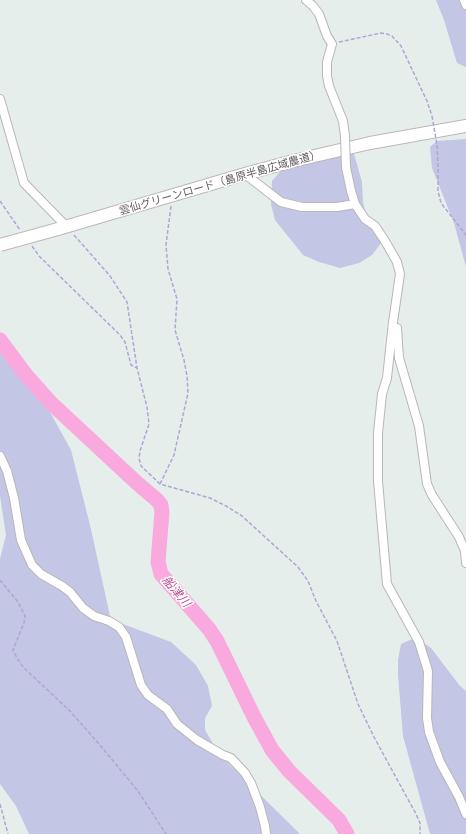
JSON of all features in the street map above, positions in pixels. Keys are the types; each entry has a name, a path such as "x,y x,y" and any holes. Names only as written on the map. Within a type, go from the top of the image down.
{"street":[{"path":"306,0 319,14 327,36 332,44 327,62 327,76 329,86 343,121 346,167 355,204 365,218 375,226 397,262 400,274 387,378 382,394 378,433 378,481 387,584 418,642 428,671 427,718 429,732 440,762 459,797 466,814"},
{"path":"464,0 466,5"},
{"path":"0,99 24,183 62,228"},
{"name":"雲仙グリーンロード（島原半島広域農道）","path":"0,245 293,161 370,143 466,126"},
{"path":"246,174 282,202 302,207 337,207 355,204"},
{"path":"393,322 396,327 399,358 419,426 427,484 432,495 459,537 465,551 466,563"},
{"path":"0,456 7,471 14,498 21,540 32,565 41,574 70,592 83,608 94,616 109,621 119,627 126,637 140,686 148,695 167,709 176,724 197,740 231,758 246,773 260,807 266,834"}],"path":[{"path":"332,44 381,33 392,36 401,46 427,101 432,116 437,145 438,191 441,203 466,235"},
{"path":"160,484 174,455 188,393 184,360 175,330 177,299 168,269 166,245 172,196"},
{"path":"0,201 21,231"},
{"path":"62,228 110,276 124,296 128,309 137,368 147,407 149,424 139,458 141,466 160,484 210,498 242,516 298,567 308,581 316,601 338,641 358,704 374,737 416,814 420,823 420,834"},
{"path":"30,244 39,256 120,335 125,342 131,365 137,368"},
{"path":"0,580 18,602 25,616 24,623 13,650 17,658 23,667 70,711 100,745 138,791 166,834"},
{"path":"0,804 8,834"}],"shaded area":[{"path":"436,0 466,0 466,67 457,63 444,20"},
{"path":"466,139 466,267 454,223 432,168 430,147 437,141"},
{"path":"345,148 354,154 362,182 363,203 367,216 382,242 372,255 359,263 340,268 319,262 303,255 275,220 271,204 272,181 283,168"},
{"path":"0,350 50,412 71,450 90,525 110,616 120,623 171,642 196,665 208,686 212,706 205,718 205,730 219,754 300,834 29,834 16,806 0,784 0,559 6,535 0,496"},
{"path":"418,639 431,648 460,686 466,691 466,834 430,834 403,736 398,660 401,644 410,640"}],"waterway":[{"name":"船津川","path":"0,340 26,375 51,403 161,505 162,512 158,562 161,574 209,629 217,641 254,717 272,750 289,771 339,820 347,834"}]}
